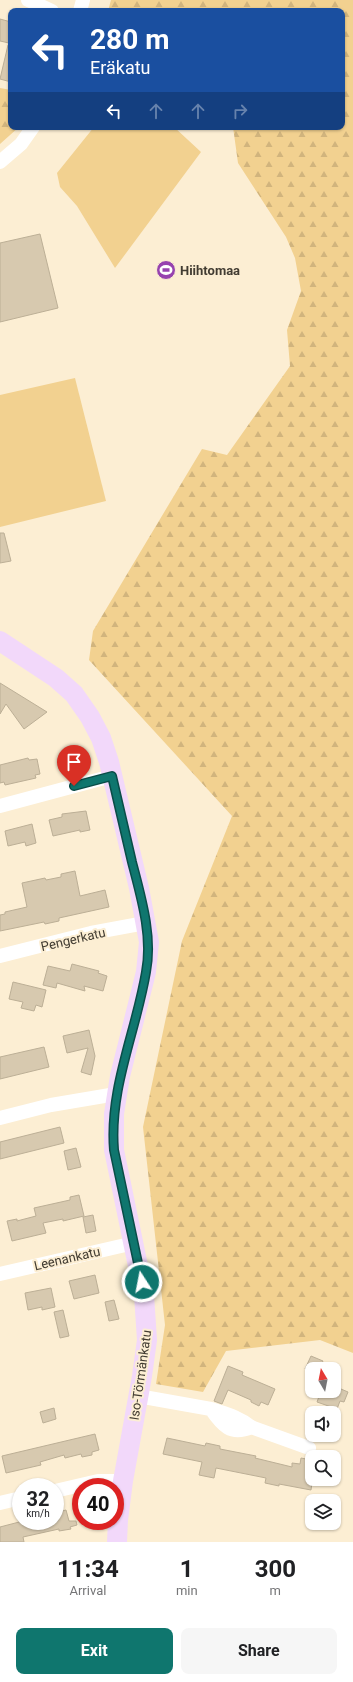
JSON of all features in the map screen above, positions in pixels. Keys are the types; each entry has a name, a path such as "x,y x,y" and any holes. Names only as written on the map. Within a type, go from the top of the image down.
{"street":[{"path":"28,0 45,8"},
{"path":"0,162 21,144 31,130"},
{"name":"Iso-Törmänkatu","path":"0,641 56,678 74,694 90,717 101,738 112,776 139,888 149,942 146,972 116,1094 113,1129 114,1150 134,1243 146,1310 147,1340 124,1478"},
{"path":"0,806 112,776"},
{"name":"Pengerkatu","path":"0,956 91,933 145,923"},
{"path":"0,1118 51,1105 116,1094"},
{"name":"Leenankatu","path":"0,1274 134,1243"},
{"path":"138,1396 211,1409 222,1424 234,1431 243,1431 251,1428 309,1448"},
{"path":"0,1503 12,1500"},
{"name":"Iso-Törmänkatu","path":"117,1542 118,1530"}],"green space":[{"path":"111,0 353,0 353,1353 320,1340 226,1351 203,1392 156,1384 165,1325 143,1127 182,941 232,816 89,660 93,631 202,449 227,455 290,366 287,330 301,291 295,258 286,237 238,163 233,130 345,130 345,8 109,8"},
{"path":"0,88 8,89 8,130 16,130 0,144"},
{"path":"92,130 177,130 201,152 115,268 77,206 60,187 57,173"},
{"path":"75,378 106,501 0,527 0,395"}],"building":[{"path":"0,19 8,21 8,43 0,41"},
{"path":"8,45 8,81 0,79"},
{"path":"40,234 58,308 0,322 0,243"},
{"path":"0,533 4,533 11,561 0,563"},
{"path":"0,683 47,712 24,729 6,704 0,714"},
{"path":"28,758 29,760 37,759 40,774 35,775 36,778 5,785 4,782 0,783 0,765"},
{"path":"86,811 90,830 80,832 80,830 53,836 49,820 62,817 62,814"},
{"path":"32,824 36,843 26,846 25,842 8,846 5,831"},
{"path":"75,871 80,896 105,890 109,907 59,918 59,921 45,924 44,922 0,931 0,915 5,914 5,912 27,907 22,883 45,878 46,880 61,877 61,874"},
{"path":"72,964 99,971 98,973 107,976 103,991 84,986 85,991 57,983 56,988 43,985 48,966 70,971"},
{"path":"13,982 46,990 42,1007 36,1005 34,1011 21,1008 23,1002 9,999"},
{"path":"89,1030 95,1056 91,1075 81,1072 88,1048 67,1053 63,1036"},
{"path":"44,1047 49,1067 0,1079 0,1057"},
{"path":"60,1127 64,1143 0,1159 0,1142"},
{"path":"76,1148 81,1167 68,1170 64,1151"},
{"path":"79,1195 84,1216 63,1221 63,1219 43,1223 46,1233 12,1241 7,1221 17,1219 17,1221 36,1216 34,1208 70,1200 70,1197"},
{"path":"93,1215 96,1231 86,1233 83,1217"},
{"path":"95,1275 99,1293 74,1299 69,1281"},
{"path":"51,1288 55,1307 42,1310 42,1307 28,1310 25,1293"},
{"path":"114,1300 119,1319 109,1321 105,1302"},
{"path":"63,1310 69,1336 60,1338 54,1312"},
{"path":"311,1356 323,1361 322,1362 308,1362"},
{"path":"228,1366 243,1372 242,1375 275,1389 268,1405 261,1402 259,1406 251,1402 251,1400 228,1390 222,1404 214,1401"},
{"path":"341,1389 348,1392 344,1402 340,1401 338,1406 328,1406 317,1402 318,1398 341,1398"},
{"path":"54,1408 56,1419 43,1423 40,1412"},
{"path":"95,1434 99,1450 92,1452 92,1455 82,1457 81,1454 65,1458 64,1455 40,1462 41,1465 6,1473 2,1456"},
{"path":"167,1438 205,1446 206,1443 220,1446 220,1449 256,1456 255,1458 292,1467 292,1463 300,1464 301,1458 305,1459 305,1486 312,1486 311,1490 265,1483 266,1478 216,1468 214,1478 199,1475 202,1462 163,1454"},
{"path":"66,1510 69,1521 72,1521 72,1526 70,1527 71,1529 59,1531 64,1530 64,1511"},
{"path":"12,1524 12,1530 54,1530 23,1537 24,1542 0,1542 0,1527"}],"place":[{"name":"Hiihtomaa","path":"166,270"}],"route":[{"path":"74,786 112,776 139,888 149,942 146,972 116,1094 113,1129 114,1150 121,1187 142,1282"}]}
